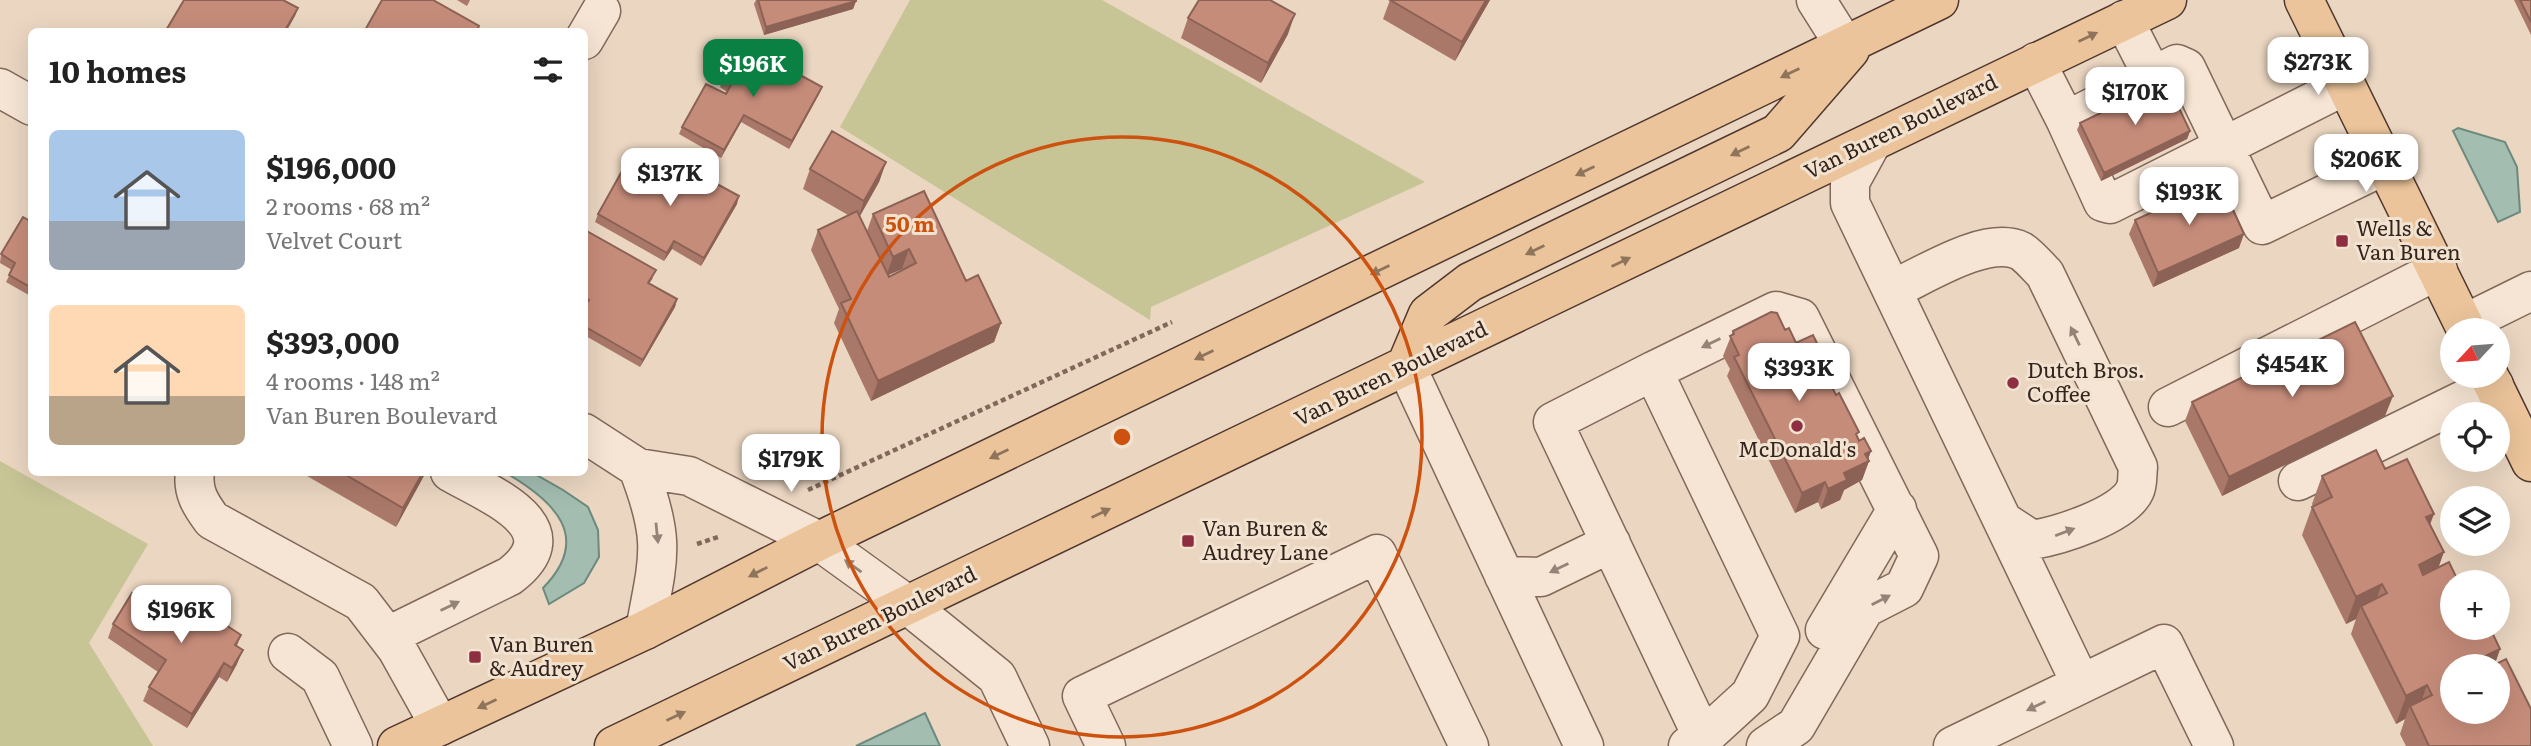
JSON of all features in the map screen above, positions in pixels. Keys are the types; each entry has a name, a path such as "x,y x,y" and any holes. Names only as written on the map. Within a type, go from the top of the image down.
{"main road":[{"path":"397,746 645,630 818,541 1939,0"},
{"name":"Van Buren Boulevard","path":"614,746 2167,0"},
{"path":"2304,0 2460,318"},
{"path":"1406,366 1428,314 1470,282 1778,133 1852,43"},
{"path":"2495,388 2528,446"}],"street":[{"path":"1816,0 1852,43"},
{"path":"2124,20 2153,77"},
{"path":"2036,62 2103,202 2110,204 2346,85"},
{"path":"2066,121 2177,64 2186,68 2262,225 2385,165"},
{"path":"0,88 28,104"},
{"path":"1872,142 1850,182 1850,203 2081,684"},
{"path":"1777,188 1816,185 1827,188 1850,203"},
{"path":"1892,290 1965,255 1997,247 2021,251 2045,274 2138,467 2135,490 2119,507 2060,535 2032,540 2003,521"},
{"path":"2168,407 2438,270"},
{"path":"2483,318 2531,291"},
{"path":"1653,371 1780,636 1750,695 1695,742 1611,543 1553,422 1653,371 1776,312 1800,318 1919,556 1904,588 1865,608 1796,726 1766,746"},
{"path":"1406,366 1584,746"},
{"path":"2298,481 2477,388"},
{"path":"588,436 638,468 689,476 818,541 909,606 997,677 1030,746"},
{"path":"638,468 653,507 659,533 659,559 645,630"},
{"path":"195,476 198,502 212,520 361,602 388,636 440,726"},
{"path":"388,636 510,576 528,563 534,550 534,537 527,523 513,509 457,476"},
{"path":"1755,746 1897,509"},
{"path":"1504,576 1541,577 1611,543"},
{"path":"1106,746 1082,696 1377,554 1469,746"},
{"path":"1953,746 2164,644 2214,746"},
{"path":"288,653 320,677 353,746"}],"path":[{"path":"794,487 807,490 1174,321"}],"shaded area":[{"path":"910,0 1102,0 1425,182 1151,307 1150,320 840,127"},
{"path":"2458,128 2505,142 2517,167 2520,212 2498,222 2453,131"},
{"path":"0,461 148,544 89,643 153,746 0,746"},
{"path":"511,476 538,476 563,490 588,507 598,530 599,557 584,583 549,604 543,588 558,570 565,552 566,537 552,508"},
{"path":"925,713 940,746 856,746"}],"building":[{"path":"184,0 283,0 298,8 286,28 167,28"},
{"path":"382,0 433,0 479,26 478,28 366,28"},
{"path":"758,0 856,0 856,1 766,27"},
{"path":"1199,0 1270,0 1295,14 1268,63 1188,18"},
{"path":"1390,0 1486,0 1462,42"},
{"path":"2520,0 2531,0 2531,22"},
{"path":"740,42 822,87 792,141 744,115 724,150 682,127 706,84 726,94 731,85 722,80"},
{"path":"2166,81 2190,131 2104,173 2080,123"},
{"path":"832,131 886,162 864,201 810,169"},
{"path":"671,159 739,196 704,258 674,241 667,253 598,214 622,171 630,175 635,167 659,181"},
{"path":"2220,181 2244,234 2158,273 2135,220"},
{"path":"924,191 966,281 978,275 1001,323 878,381 841,303 851,299 818,230 857,211 889,277 916,263 909,249 893,257 873,214"},
{"path":"23,217 28,220 28,286 9,275 15,263 1,254"},
{"path":"588,232 656,270 648,283 677,299 643,360 588,328"},
{"path":"1771,312 1777,313 1785,330 1789,328 1796,343 1813,335 1837,384 1832,387 1836,395 1839,393 1859,432 1856,434 1859,441 1864,438 1871,451 1865,454 1869,461 1844,473 1847,480 1828,489 1825,482 1802,493 1734,357 1739,355 1730,336 1734,334 1733,331"},
{"path":"2355,322 2393,396 2229,477 2192,402"},
{"path":"2376,450 2385,469 2407,459 2434,514 2426,517 2440,544 2440,554 2419,565 2423,575 2449,562 2453,570 2440,570 2440,640 2496,640 2500,649 2490,654 2440,654 2440,724 2510,724 2510,667 2531,709 2531,746 2429,746 2410,706 2432,695 2427,685 2406,696 2361,606 2387,593 2382,584 2356,597 2312,507 2332,497 2322,476"},
{"path":"348,476 421,476 403,508"},
{"path":"171,589 241,635 235,645 243,650 232,668 224,663 192,714 149,687 166,660 113,624 132,593 158,609"}],"place":[{"name":"Wells & Van Buren","path":"2342,241"},
{"name":"Dutch Bros. Coffee","path":"2013,383"},
{"name":"McDonald's","path":"1797,426"},
{"name":"Van Buren & Audrey Lane","path":"1188,541"},
{"name":"Van Buren & Audrey","path":"475,657"}]}
